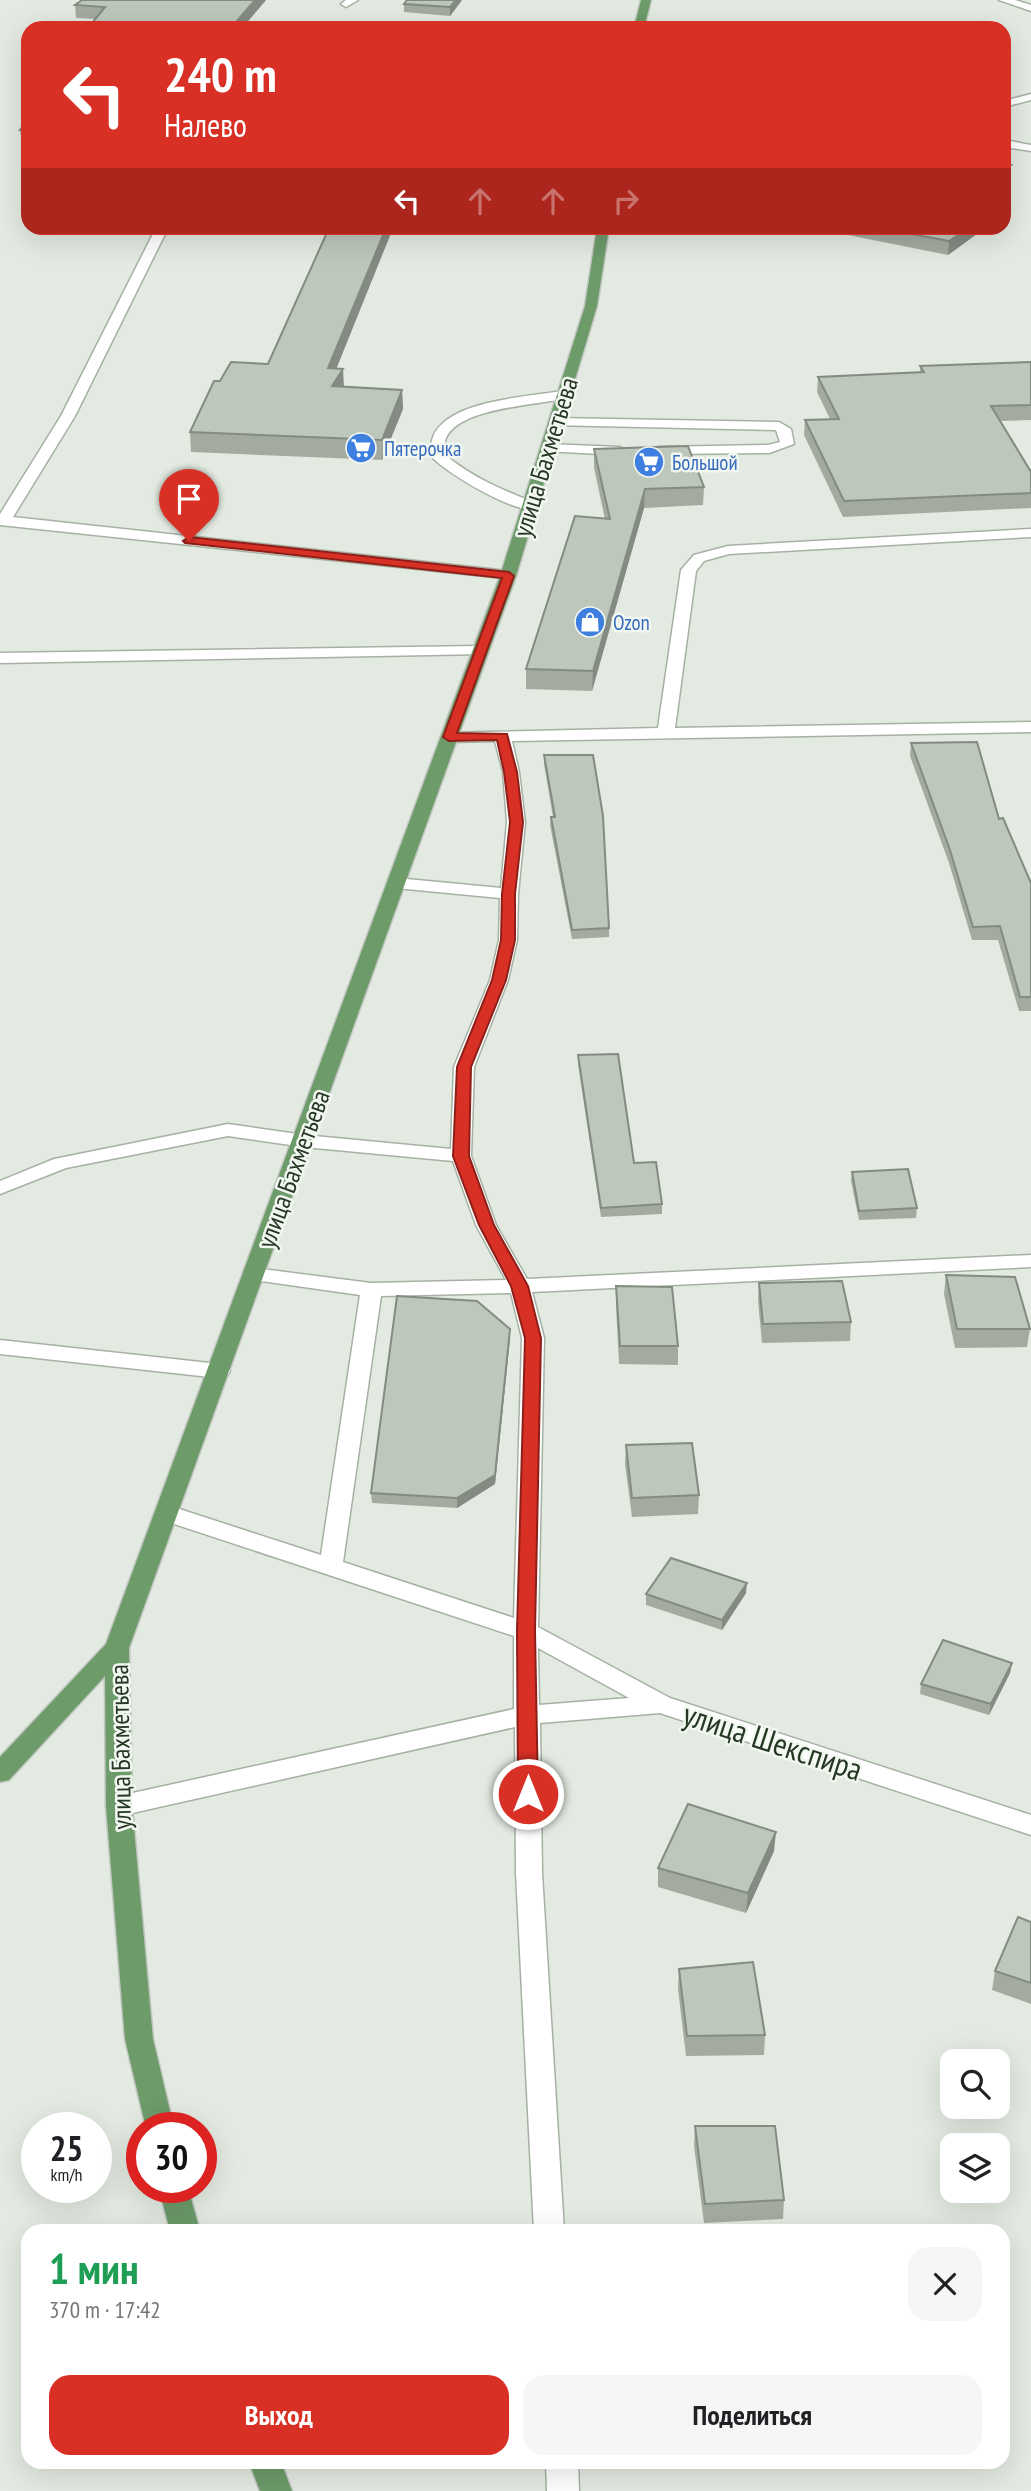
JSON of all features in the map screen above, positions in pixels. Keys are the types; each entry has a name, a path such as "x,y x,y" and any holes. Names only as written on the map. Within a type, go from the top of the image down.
{"main road":[{"path":"641,21 646,0"},
{"name":"улица Бахметьева","path":"156,2112 139,2039 119,1806 117,1648 479,651 509,576 591,306 602,235"},
{"path":"0,1773 117,1648"},
{"path":"177,2203 182,2224"},
{"path":"268,2469 276,2491"}],"street":[{"path":"1004,0 1031,8"},
{"path":"1011,102 1031,97"},
{"path":"1011,144 1031,148"},
{"path":"158,235 68,416 1,520 509,576"},
{"path":"530,506 477,484 455,471 438,455 439,437 454,419 505,405 563,395"},
{"path":"548,448 642,451 769,449 787,444 784,429 779,426 555,422"},
{"path":"666,733 689,570 699,558 728,550 1031,533"},
{"path":"0,658 479,651"},
{"path":"449,737 1031,727"},
{"path":"502,736 511,772 516,822 509,894 508,940 499,980 464,1067 461,1156 486,1225 520,1286 533,1338 526,1631 529,1873 549,2224"},
{"path":"396,883 509,894"},
{"path":"0,1188 61,1163 228,1130 303,1141 461,1156"},
{"path":"254,1274 371,1290 520,1286 1031,1261"},
{"path":"331,1566 371,1290"},
{"path":"0,1347 219,1371"},
{"name":"улица Шекспира","path":"167,1513 526,1631 661,1704 1031,1825"},
{"path":"119,1806 527,1715 661,1704"},
{"path":"562,2469 563,2491"}],"building":[{"path":"82,0 255,0 237,21 94,21 105,7 75,5"},
{"path":"407,0 456,0 450,7 404,4"},
{"path":"326,235 383,235 328,368 343,369 332,386 402,390 382,440 190,432 214,381 220,381 231,362 268,364"},
{"path":"917,235 958,235 949,241"},
{"path":"1031,362 1031,405 991,406 1031,472 1031,493 844,501 805,420 839,419 818,377 924,372 920,366"},
{"path":"688,446 704,487 645,489 593,671 526,669 575,516 610,519 594,449"},
{"path":"977,742 999,819 1003,818 1031,883 1031,997 1020,997 1000,926 973,927 950,850 911,743"},
{"path":"544,755 593,755 603,816 609,928 572,930 551,817 555,817"},
{"path":"618,1054 634,1163 656,1162 662,1204 601,1208 578,1055"},
{"path":"908,1169 917,1208 859,1211 852,1172"},
{"path":"946,1275 1015,1277 1030,1329 957,1329"},
{"path":"842,1281 851,1322 763,1324 759,1283"},
{"path":"616,1286 672,1287 678,1346 620,1346"},
{"path":"397,1296 477,1301 510,1329 495,1475 457,1498 371,1493"},
{"path":"692,1443 699,1495 632,1498 626,1445"},
{"path":"671,1558 747,1583 722,1620 646,1594"},
{"path":"943,1640 1012,1663 991,1704 921,1684"},
{"path":"688,1804 776,1832 748,1893 658,1868"},
{"path":"1018,1917 1031,1922 1031,1983 995,1971"},
{"path":"753,1962 765,2035 687,2036 679,1969"},
{"path":"695,2126 775,2126 784,2200 705,2204"}],"place":[{"name":"Пятерочка","path":"361,448"},
{"name":"Большой","path":"649,462"},
{"name":"Ozon","path":"590,622"}],"route":[{"path":"189,541 509,576 449,737 502,736 511,772 516,822 509,894 508,940 499,980 464,1067 461,1156 486,1225 520,1286 533,1338 526,1631 528,1794"}]}
